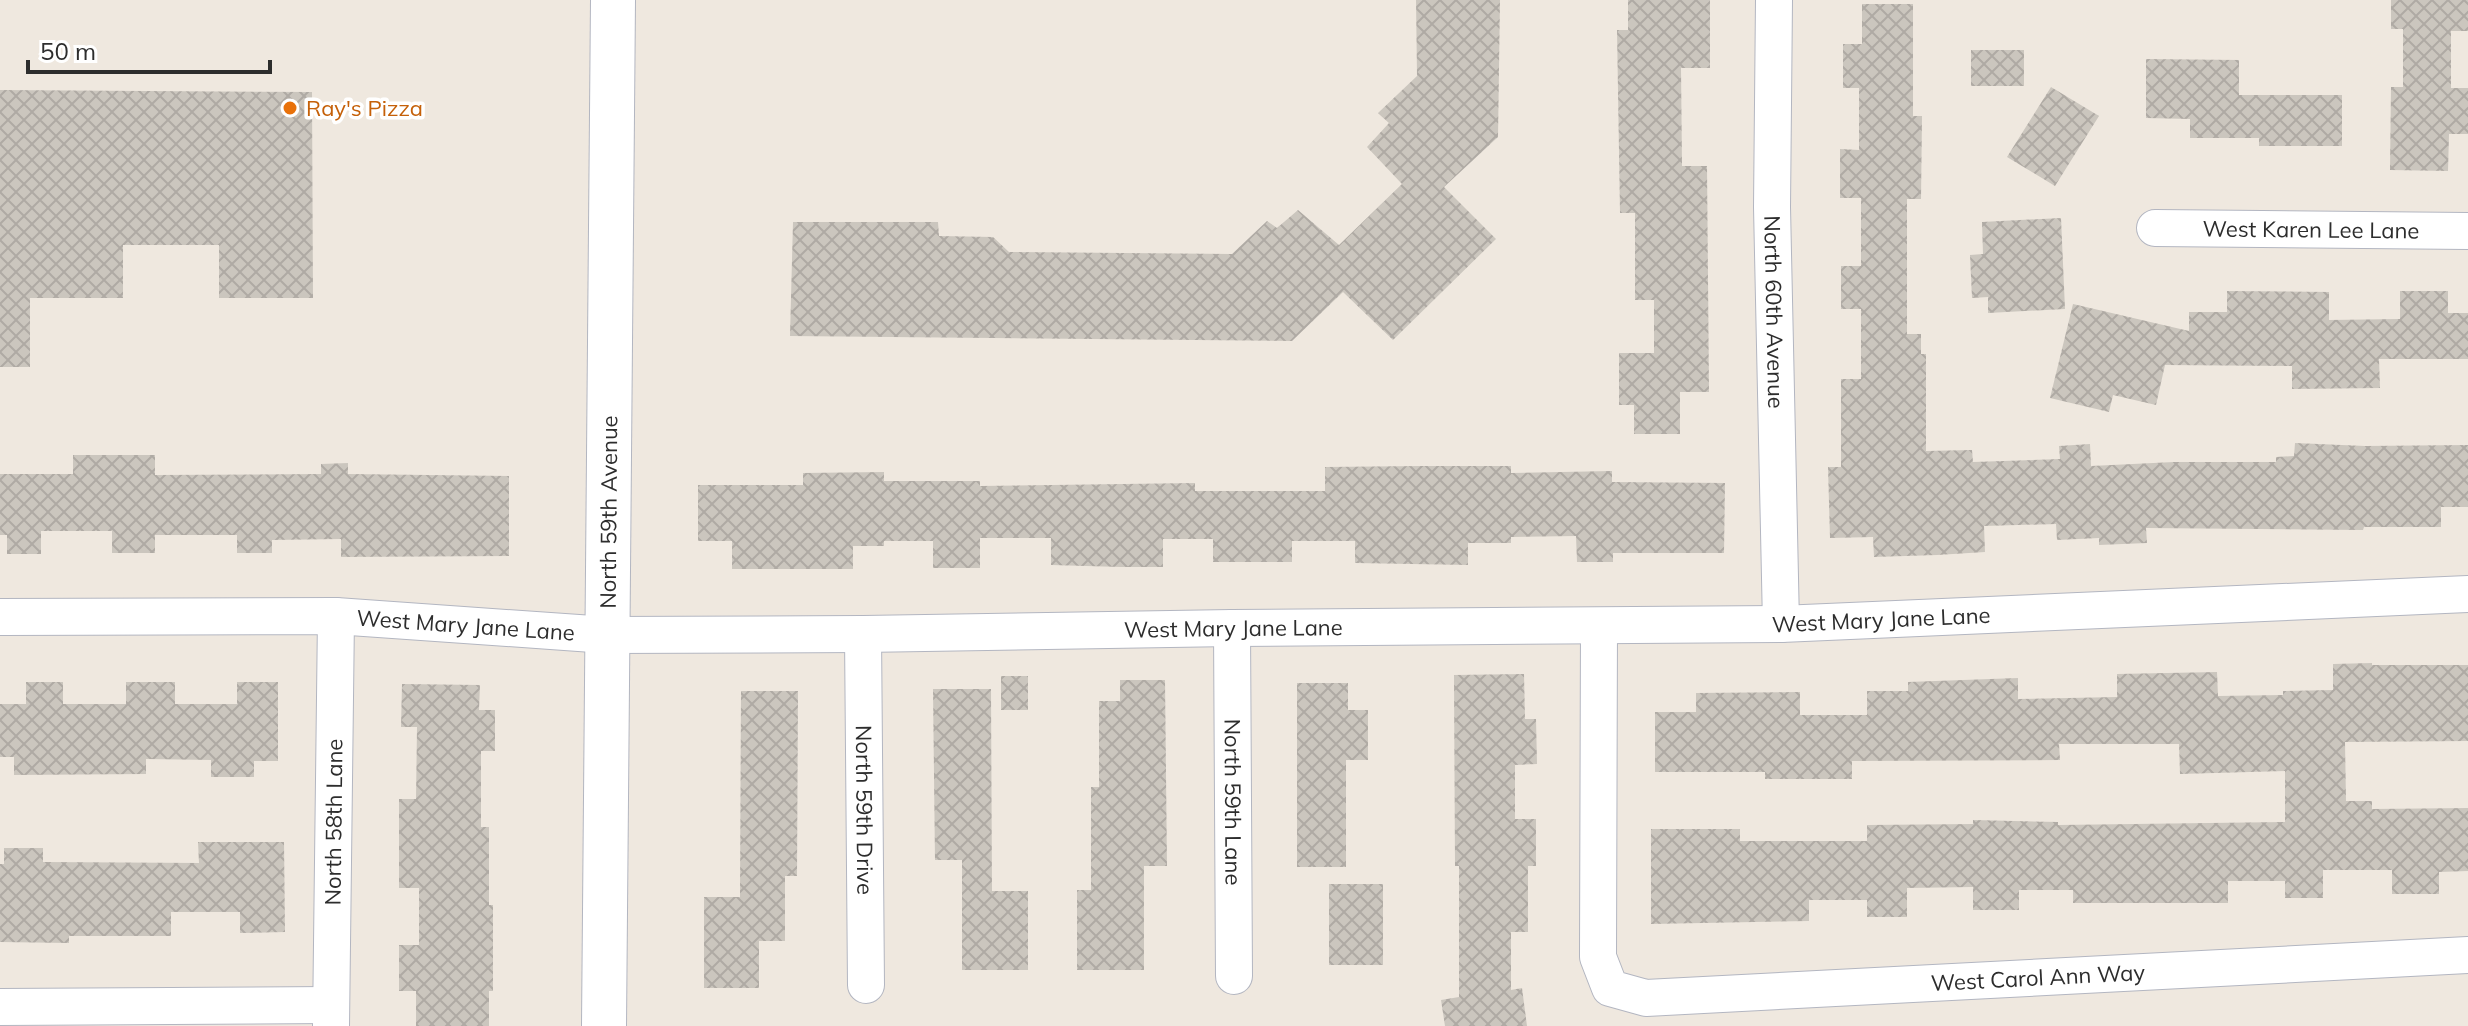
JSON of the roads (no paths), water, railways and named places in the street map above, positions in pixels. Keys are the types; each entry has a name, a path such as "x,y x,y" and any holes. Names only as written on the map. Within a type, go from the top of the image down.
{"main road":[{"name":"North 59th Avenue","path":"604,1026 613,0"}],"street":[{"name":"North 60th Avenue","path":"1774,0 1772,207 1781,624"},
{"name":"West Karen Lee Lane","path":"2155,228 2468,231"},
{"name":"West Mary Jane Lane","path":"0,617 336,616 607,635 863,634 1781,624 2468,594"},
{"name":"North 58th Lane","path":"331,1016 336,616"},
{"name":"West Carol Ann Way","path":"1599,626 1598,957 1610,988 1646,998 2468,955"},
{"name":"North 59th Lane","path":"1232,628 1234,976"},
{"name":"North 59th Drive","path":"863,634 866,985"},
{"path":"0,1007 331,1016"}],"place":[{"name":"Ray's Pizza","path":"290,108"}]}
